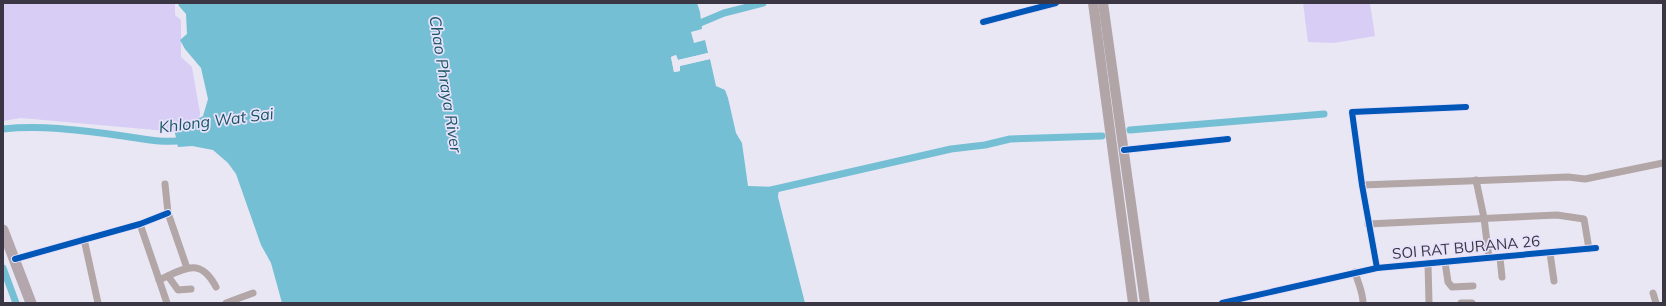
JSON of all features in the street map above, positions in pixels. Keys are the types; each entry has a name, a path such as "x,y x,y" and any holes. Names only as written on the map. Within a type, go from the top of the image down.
{"main road":[{"path":"1093,3 1133,303"},
{"path":"1103,3 1145,303"},
{"path":"3,230 31,303"}],"street":[{"path":"982,22 1056,3"},
{"path":"1377,268 1368,224 1352,112 1466,107"},
{"path":"1124,150 1228,139"},
{"path":"1362,185 1568,177 1585,179 1663,162"},
{"path":"1476,180 1484,218 1489,258"},
{"path":"165,184 168,213 187,268"},
{"path":"15,259 140,224 168,213"},
{"path":"1368,224 1557,215 1582,218 1585,221 1589,249"},
{"path":"140,224 167,303"},
{"path":"84,239 98,303"},
{"name":"SOI RAT BURANA 26","path":"1222,303 1377,268 1500,258 1596,248"},
{"path":"1550,253 1554,281"},
{"path":"1500,258 1502,277"},
{"path":"1445,262 1448,282 1452,287 1473,286"},
{"path":"1428,263 1429,303"},
{"path":"159,280 187,268 197,267 202,269 211,278 216,287"},
{"path":"1355,272 1358,284 1363,294 1364,303"},
{"path":"168,276 178,290 190,289"},
{"path":"1653,293 1656,303"},
{"path":"226,303 253,294"},
{"path":"1461,303 1472,303"}],"shaded area":[{"path":"3,3 175,3 175,15 181,20 181,57 192,67 200,113 199,122 177,132 21,118 3,121"},
{"path":"1303,3 1370,3 1375,36 1334,43 1308,42"}],"water":[{"name":"Chao Phraya River","path":"178,3 697,3 700,12 702,29 691,32 694,43 705,40 708,53 678,60 676,55 671,57 674,72 680,71 679,66 710,59 716,86 725,90 736,133 742,143 748,186 779,187 778,197 805,303 282,303 271,263 261,245 236,174 228,163 213,150 192,146 178,147 173,124 193,122 203,116 208,99 201,68 185,49 180,40 187,34 186,14"}],"pier":[{"path":"708,53 708,55 678,62 673,58 676,70 678,69 679,64 710,59 680,66 680,71 674,72 671,57 676,55 678,60"}],"waterway":[{"path":"693,26 724,13 763,3"},
{"path":"1130,130 1324,114"},
{"name":"Khlong Wat Sai","path":"3,129 60,129 88,131 159,141 186,140"},
{"path":"771,190 951,149 985,145 1010,139 1102,136"},
{"path":"3,268 16,303"}],"cycle path":[{"path":"983,22 1056,3"},
{"path":"1377,268 1362,185 1352,112 1466,107"},
{"path":"1124,150 1228,139"},
{"path":"15,259 140,224 168,213"},
{"path":"1222,303 1377,268 1596,248"}]}
